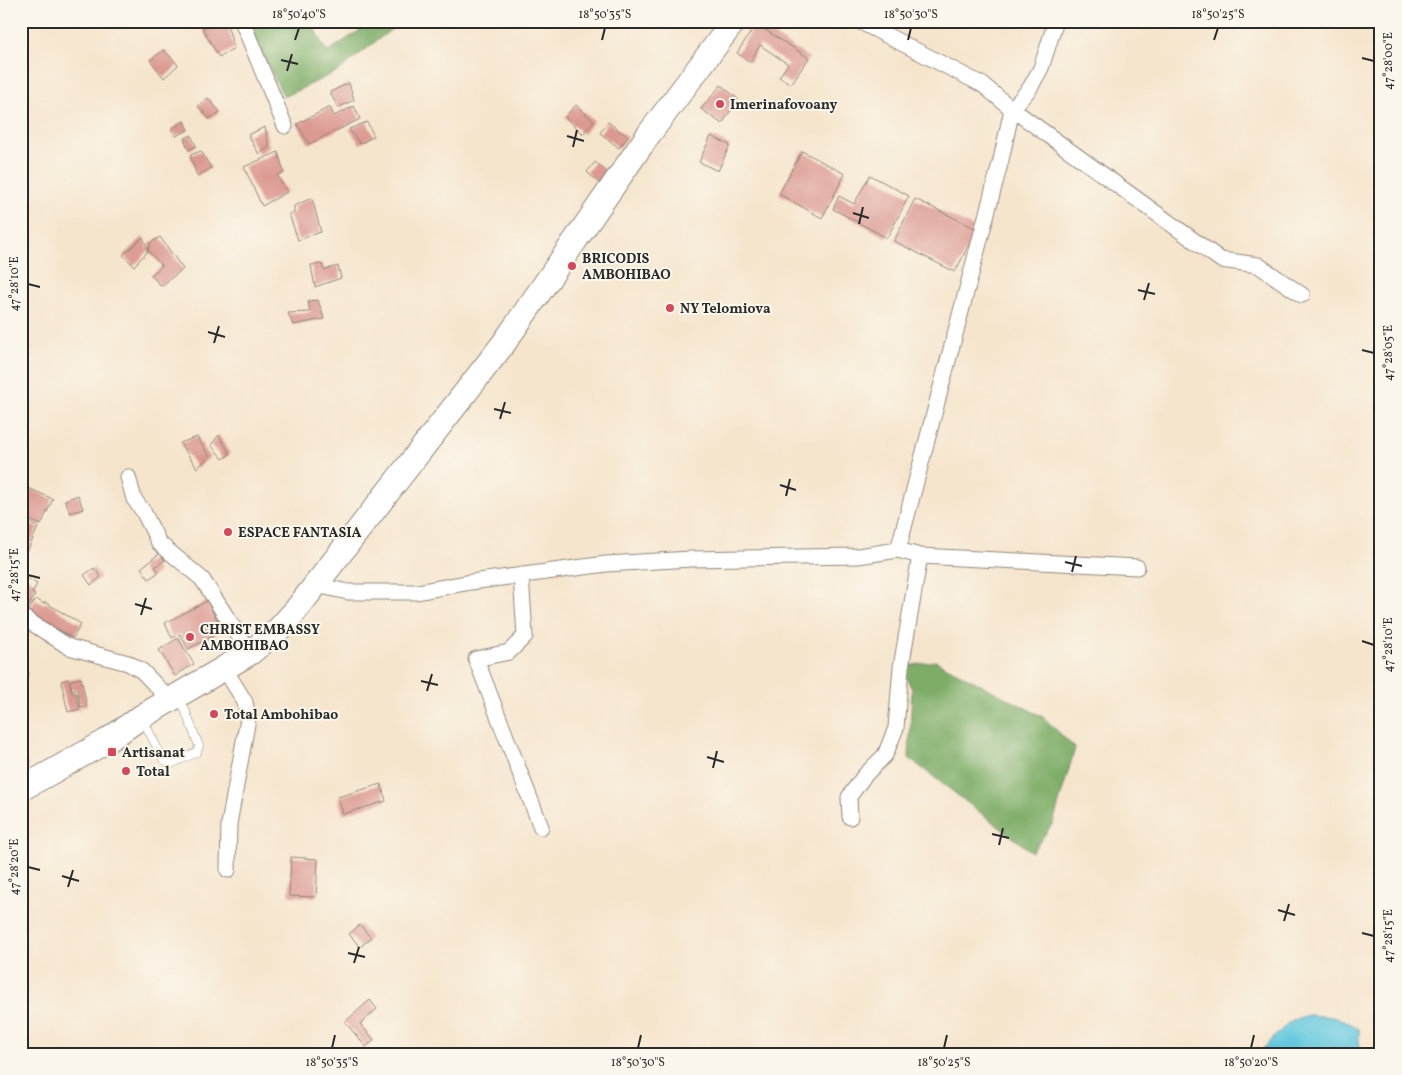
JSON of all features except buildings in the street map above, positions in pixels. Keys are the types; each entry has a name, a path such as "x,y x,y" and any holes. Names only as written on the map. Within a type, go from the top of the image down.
{"main road":[{"path":"21,789 104,742 141,717 250,653 291,616 504,343 649,134 734,21"}],"street":[{"path":"242,21 284,126"},
{"path":"859,21 983,85 1012,109 1222,260 1258,265 1302,295"},
{"path":"898,550 998,170 1012,109 1030,88 1041,68 1056,21"},
{"path":"128,477 134,499 143,510 159,543 202,579 250,653"},
{"path":"316,585 348,592 417,592 471,582 606,564 691,559 858,556 898,550 920,556 1137,568"},
{"path":"850,817 849,797 864,776 885,754 896,728 901,667 920,556"},
{"path":"521,575 525,636 509,652 476,659 541,827"},
{"path":"21,616 69,647 128,663 142,671 174,698"},
{"path":"224,668 245,702 248,719 229,824 228,870"}],"lane":[{"path":"141,717 163,759 167,762 171,764 197,752 199,746 174,698"}],"green space":[{"path":"267,21 310,21 327,52 374,21 402,21 338,71 284,97 250,29"},
{"path":"935,661 1043,717 1075,748 1053,823 1032,852 909,758 912,689 901,667"}],"water":[{"path":"1308,1015 1341,1019 1353,1025 1359,1030 1361,1054 1258,1054 1290,1021"}],"place":[{"name":"Imerinafovoany","path":"720,104"},
{"name":"BRICODIS AMBOHIBAO","path":"572,266"},
{"name":"NY Telomiova","path":"670,308"},
{"name":"ESPACE FANTASIA","path":"228,532"},
{"name":"CHRIST EMBASSY AMBOHIBAO","path":"190,637"},
{"name":"Total Ambohibao","path":"214,714"},
{"name":"Artisanat","path":"112,752"},
{"name":"Total","path":"126,771"}]}
